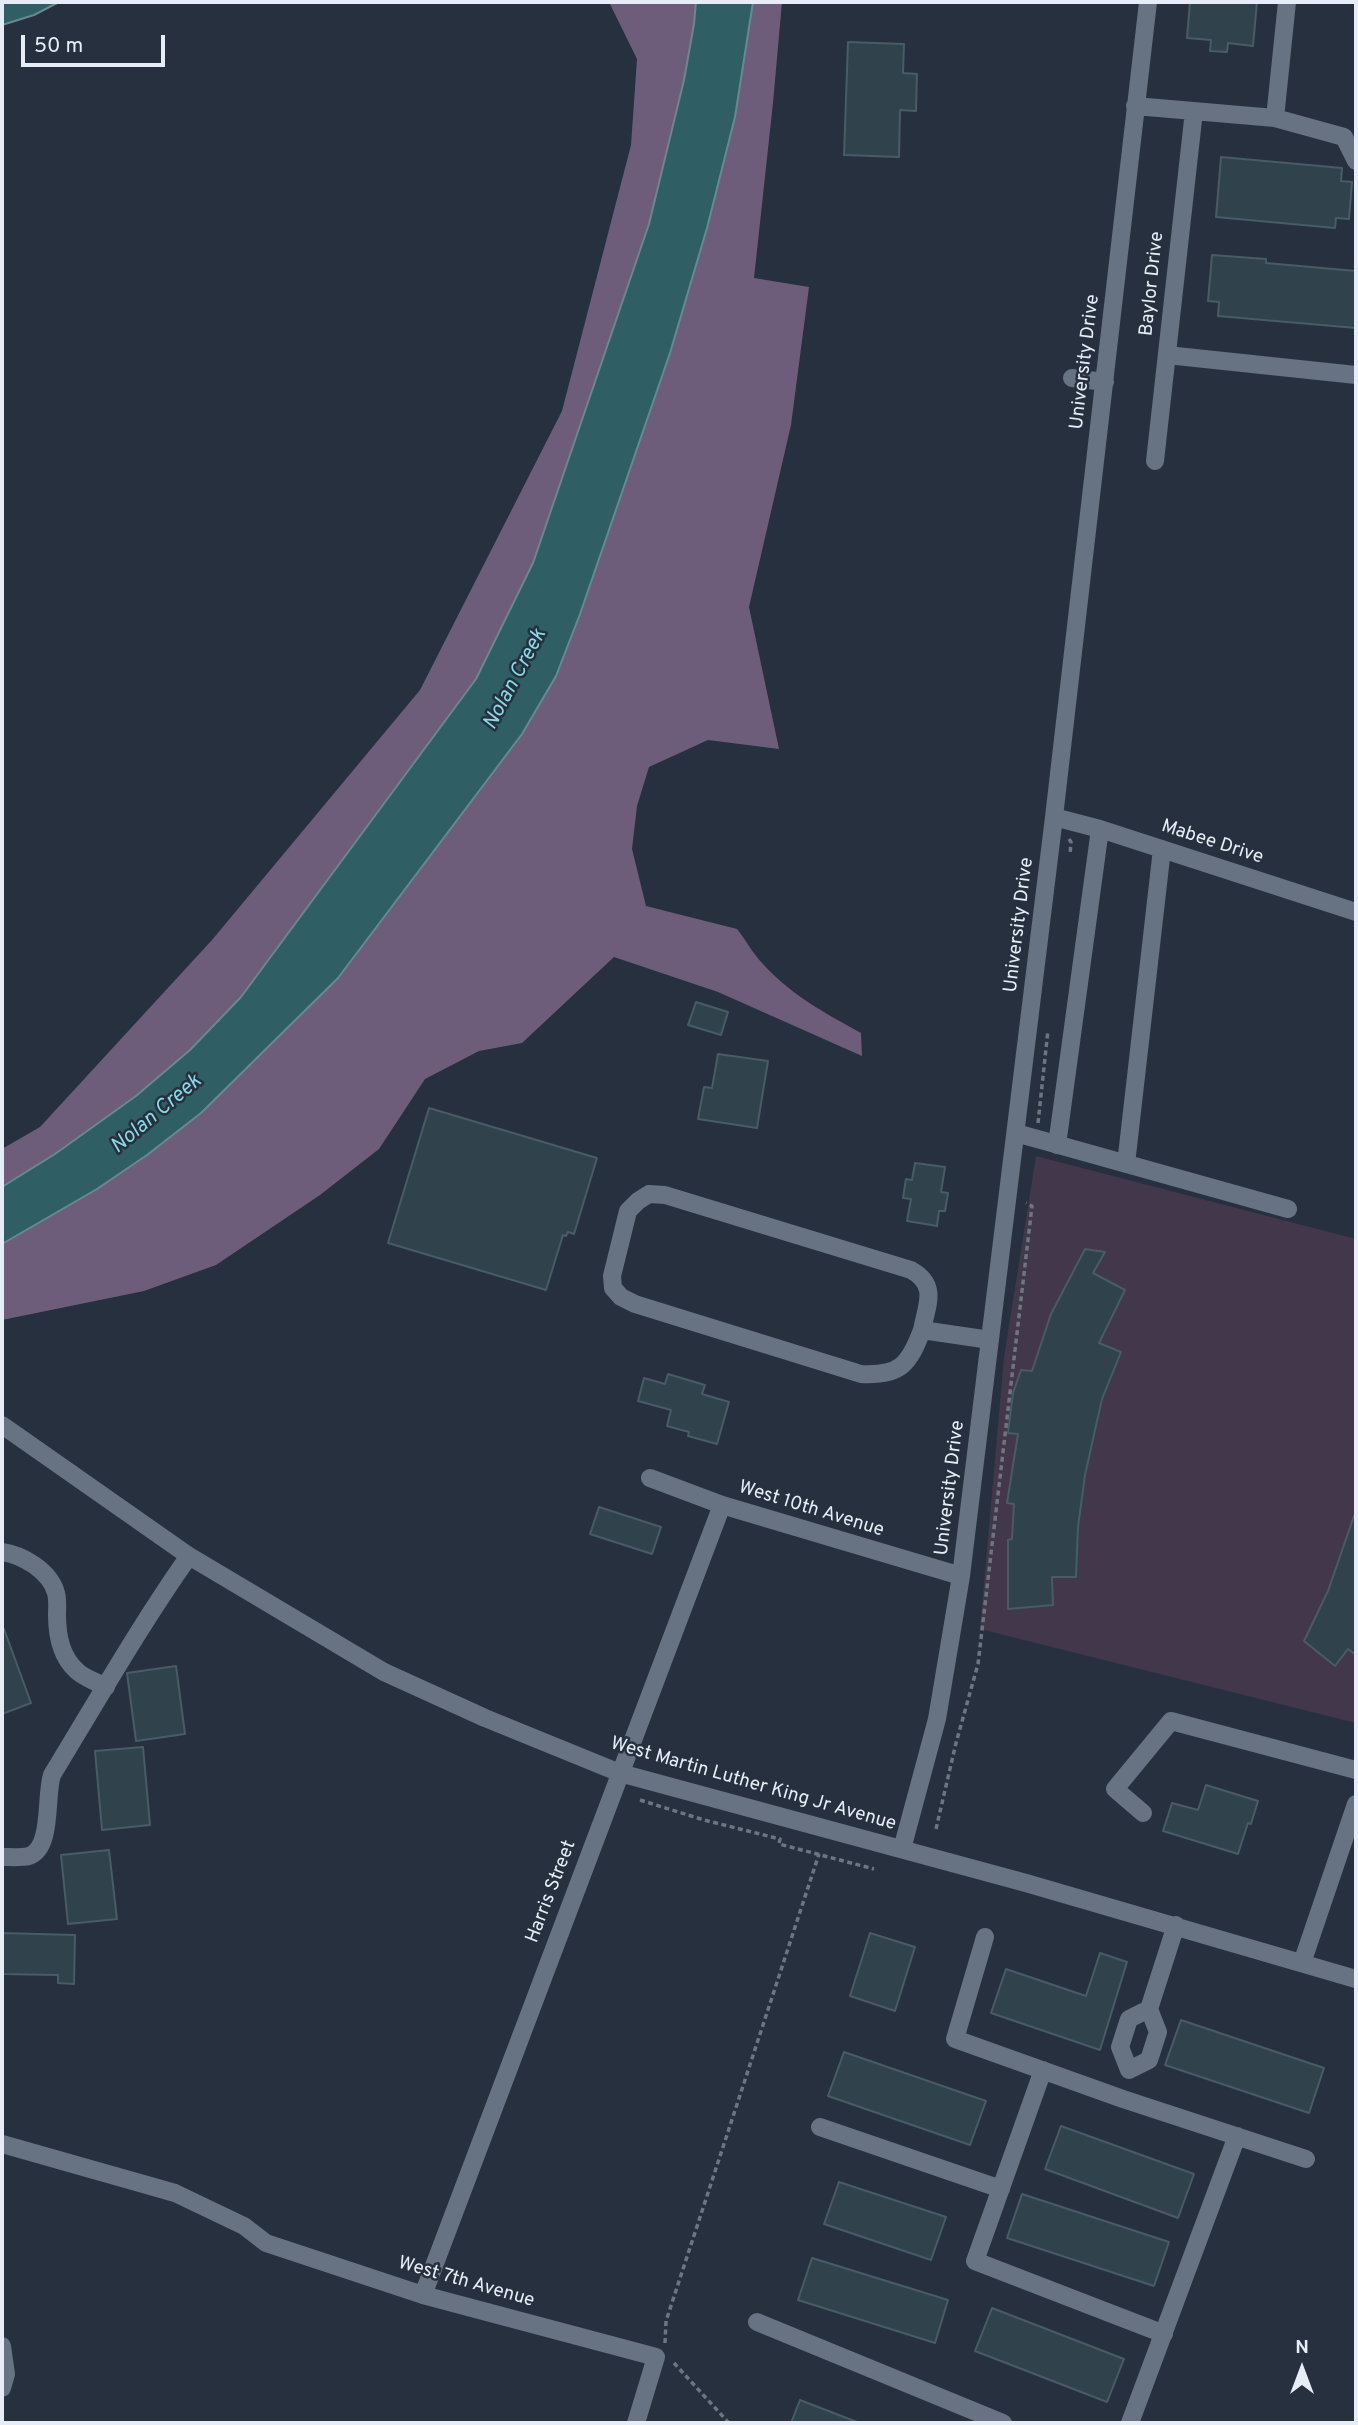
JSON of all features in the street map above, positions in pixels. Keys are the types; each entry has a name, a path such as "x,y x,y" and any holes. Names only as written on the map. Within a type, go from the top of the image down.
{"street":[{"name":"University Drive","path":"902,1849 937,1719 961,1576 1054,817 1148,2"},
{"path":"1275,118 1287,2"},
{"path":"1135,106 1275,118 1344,137 1356,161"},
{"name":"Baylor Drive","path":"1155,461 1194,111"},
{"path":"1167,355 1356,375"},
{"path":"1072,378 1105,382"},
{"name":"Mabee Drive","path":"1054,817 1356,912"},
{"path":"1057,1145 1100,830"},
{"path":"1126,1164 1162,849"},
{"path":"1016,1133 1287,1209"},
{"path":"649,1194 664,1195 911,1270 923,1277 929,1286 922,1330 913,1356 898,1368 883,1375 861,1374 635,1304 621,1297 613,1288 612,1276 628,1211 649,1194"},
{"path":"922,1330 990,1340"},
{"name":"West Martin Luther King Jr Avenue","path":"2,1425 189,1556 384,1672 485,1718 620,1773 1176,1925 1356,1979"},
{"name":"West 10th Avenue","path":"650,1478 722,1505 961,1576"},
{"name":"Harris Street","path":"423,2295 722,1505"},
{"path":"2,1552 17,1554 33,1563 48,1581 56,1592 59,1643 77,1672 106,1687"},
{"path":"2,1857 31,1855 40,1849 46,1835 48,1787 52,1775 132,1640 189,1556"},
{"path":"1143,1813 1115,1789 1171,1721 1356,1770"},
{"path":"1302,1963 1355,1814"},
{"path":"1129,2070 1149,2060 1158,2032 1149,2009 1176,1925"},
{"path":"985,1937 955,2039 1123,2099 1306,2159"},
{"path":"1123,2099 1129,2070 1120,2047 1129,2019 1149,2009"},
{"path":"1043,2070 975,2261 1164,2334"},
{"path":"820,2127 1000,2189"},
{"path":"1130,2423 1237,2136"},
{"name":"West 7th Avenue","path":"2,2144 175,2193 244,2226 266,2243 423,2295 664,2352"},
{"path":"757,2322 1003,2423"},
{"path":"2,2346 6,2375 2,2388"},
{"path":"636,2423 664,2352"}],"path":[{"path":"1054,817 1072,842 1068,867"},
{"path":"1036,1139 1049,1020"},
{"path":"936,1829 978,1664 983,1631 1032,1206 1026,1203 1028,1190"},
{"path":"640,1800 780,1839 779,1844 874,1869"},
{"path":"729,2423 664,2352 666,2320 819,1854"}],"shaded area":[{"path":"609,2 782,2 754,278 809,287 791,425 749,607 779,749 708,740 649,767 637,806 632,849 646,906 737,929 759,960 785,985 809,1003 861,1033 862,1056 718,992 614,957 522,1043 479,1051 425,1079 379,1149 320,1195 216,1265 144,1291 2,1320 2,1149 40,1127 212,940 420,690 562,411 631,145 637,59"},
{"path":"1036,1156 1356,1239 1356,1723 980,1629 1004,1357"}],"water":[{"path":"2,2 59,2 34,15 2,25"},
{"name":"Nolan Creek","path":"696,2 753,2 735,117 707,228 670,353 556,676 522,734 338,978 201,1113 97,1189 2,1244 2,1187 55,1154 136,1096 190,1050 241,997 476,679 533,563 649,224 684,80"}],"building":[{"path":"1190,2 1257,2 1253,46 1228,43 1227,52 1210,51 1211,40 1187,38"},
{"path":"848,42 904,44 903,73 917,74 916,111 900,110 899,157 844,155"},
{"path":"1221,157 1342,168 1341,181 1352,182 1349,219 1336,218 1335,228 1216,217"},
{"path":"1212,255 1356,271 1356,328 1218,316 1219,302 1208,301"},
{"path":"696,1002 728,1012 721,1035 688,1025"},
{"path":"718,1054 768,1061 757,1128 698,1119 704,1087 712,1088"},
{"path":"429,1108 597,1158 574,1234 568,1232 566,1236 563,1235 546,1290 388,1243"},
{"path":"915,1163 945,1167 941,1192 948,1193 945,1211 939,1211 937,1226 907,1221 911,1199 903,1198 906,1179 912,1180"},
{"path":"1085,1249 1105,1252 1093,1273 1125,1290 1099,1343 1121,1352 1102,1399 1085,1475 1078,1527 1076,1577 1052,1577 1053,1605 1008,1609 1008,1540 1012,1539 1014,1504 1007,1503 1018,1434 1008,1433 1013,1393 1021,1370 1032,1371 1051,1314"},
{"path":"668,1374 705,1385 702,1394 729,1402 717,1444 688,1436 689,1432 667,1426 671,1410 638,1401 644,1378 665,1384"},
{"path":"599,1507 661,1527 652,1554 590,1534"},
{"path":"1354,1516 1356,1655 1348,1649 1335,1666 1304,1641 1328,1591"},
{"path":"2,1629 31,1703 2,1714"},
{"path":"176,1666 185,1734 136,1741 127,1673"},
{"path":"143,1747 150,1825 102,1830 95,1751"},
{"path":"1206,1785 1258,1801 1238,1854 1163,1831 1172,1803 1198,1810"},
{"path":"109,1850 117,1919 68,1924 61,1855"},
{"path":"2,1933 75,1935 74,1984 58,1983 58,1975 2,1974"},
{"path":"870,1933 915,1947 895,2011 850,1996"},
{"path":"1100,1953 1127,1962 1100,2050 991,2013 1006,1969 1086,1996"},
{"path":"1181,2020 1324,2068 1309,2113 1165,2065"},
{"path":"844,2052 986,2101 970,2145 828,2096"},
{"path":"1061,2126 1194,2174 1178,2218 1045,2169"},
{"path":"839,2182 946,2217 931,2260 824,2224"},
{"path":"1022,2194 1169,2242 1154,2286 1007,2238"},
{"path":"812,2258 948,2300 935,2343 798,2300"},
{"path":"992,2308 1124,2359 1107,2402 975,2351"},
{"path":"800,2400 857,2422 857,2423 791,2423"}]}
